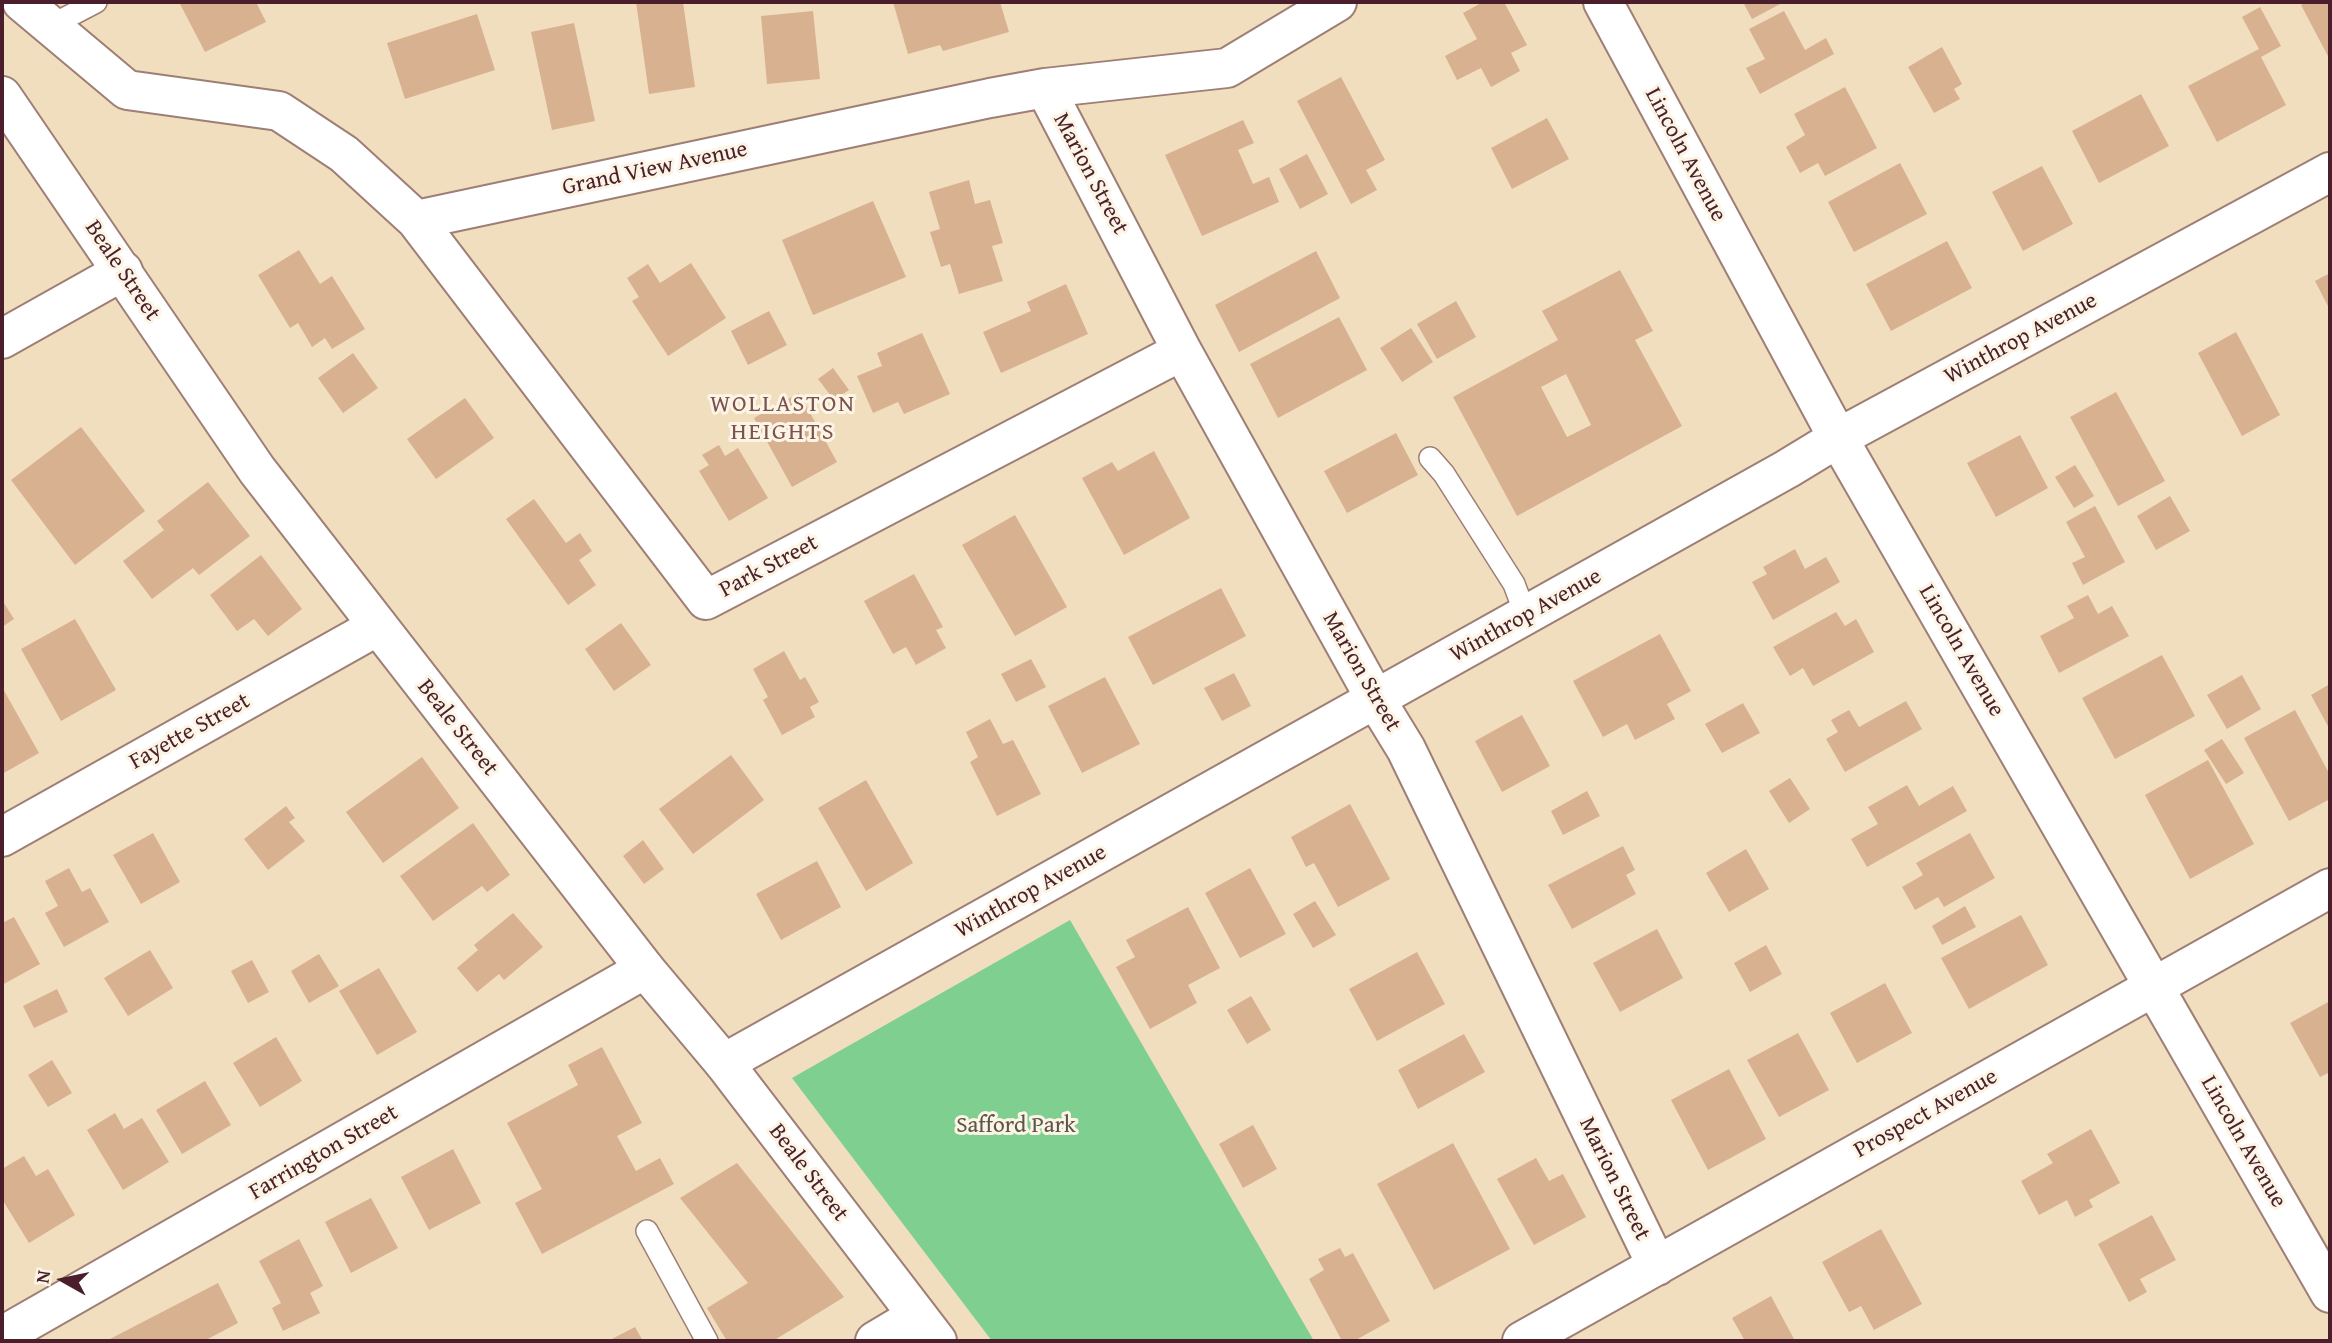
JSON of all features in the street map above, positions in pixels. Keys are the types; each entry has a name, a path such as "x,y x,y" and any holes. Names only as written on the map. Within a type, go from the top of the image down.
{"street":[{"path":"22,2 127,90 279,111 344,154 416,219"},
{"name":"Grand View Avenue","path":"416,219 976,100 1045,88 1227,68 1337,2"},
{"name":"Lincoln Avenue","path":"1602,2 1838,438 2330,1293"},
{"name":"Marion Street","path":"1045,88 1182,351 1376,700 1406,749 1657,1266"},
{"name":"Beale Street","path":"6,112 123,271 257,470 645,970 724,1063 927,1329"},
{"name":"Winthrop Avenue","path":"724,1063 1376,700 1838,438 2330,172"},
{"name":"Park Street","path":"416,219 706,600 1182,351"},
{"path":"2,339 123,271"},
{"name":"Fayette Street","path":"2,837 378,626"},
{"name":"Prospect Avenue","path":"1522,1341 2330,888"},
{"name":"Farrington Street","path":"2,1336 645,970"},
{"path":"876,1341 927,1329"}],"lane":[{"path":"51,25 96,2"},
{"path":"1430,458 1444,474 1503,566 1514,584 1526,615"},
{"path":"647,1231 659,1258 707,1341"}],"green space":[{"name":"Safford Park","path":"1070,920 1314,1341 992,1341 792,1078"}],"building":[{"path":"179,2 256,2 266,22 205,52"},
{"path":"636,2 683,2 695,87 649,94"},
{"path":"893,2 1000,2 1009,32 943,51 940,45 908,54"},
{"path":"1483,2 1504,2 1527,45 1511,53 1520,71 1491,87 1481,68 1457,80 1445,56 1477,39 1463,13"},
{"path":"1743,2 1784,2 1752,19"},
{"path":"2306,2 2330,2 2330,60 2301,5"},
{"path":"2260,7 2281,46 2261,57 2286,105 2217,142 2188,86 2259,49 2242,17"},
{"path":"813,11 820,79 767,84 761,16"},
{"path":"1784,11 1805,50 1826,38 1834,54 1760,94 1746,68 1765,59 1749,29"},
{"path":"477,14 495,70 405,99 387,43"},
{"path":"574,23 595,121 552,130 531,32"},
{"path":"1942,47 1962,84 1954,89 1960,99 1934,113 1908,67"},
{"path":"1341,77 1385,160 1366,170 1377,190 1351,204 1297,101"},
{"path":"1845,87 1877,148 1825,176 1818,163 1800,173 1786,147 1805,135 1794,114"},
{"path":"2141,94 2169,146 2099,183 2072,131"},
{"path":"1547,118 1569,159 1512,189 1491,148"},
{"path":"1243,120 1254,143 1238,150 1253,184 1269,177 1279,202 1202,236 1165,155"},
{"path":"1307,154 1328,194 1300,209 1279,169"},
{"path":"1900,163 1927,214 1854,252 1828,202"},
{"path":"2042,166 2073,224 2023,251 1992,192"},
{"path":"969,180 975,204 990,200 1003,243 992,246 1003,281 959,294 950,264 941,267 930,232 940,229 929,192"},
{"path":"873,201 906,277 813,315 782,240"},
{"path":"1947,241 1972,288 1891,331 1866,284"},
{"path":"299,250 320,284 332,276 365,329 332,349 325,338 312,347 298,323 290,328 258,275"},
{"path":"1316,251 1340,298 1239,352 1215,305"},
{"path":"691,263 726,318 668,356 632,301 639,297 627,278 648,264 660,283"},
{"path":"1620,270 1653,331 1635,340 1682,426 1517,516 1453,397 1558,340 1542,311","holes":["1566,374 1591,425 1567,437 1541,387"]},
{"path":"2330,273 2330,310 2315,281"},
{"path":"1066,284 1088,334 1001,373 983,332 1031,311 1027,302"},
{"path":"1456,301 1476,337 1437,359 1417,324"},
{"path":"769,311 787,345 748,365 731,331"},
{"path":"1339,317 1367,370 1278,418 1250,364"},
{"path":"1411,328 1433,362 1402,382 1380,348"},
{"path":"2236,332 2280,415 2242,436 2198,353"},
{"path":"922,333 950,394 904,414 898,402 873,413 857,376 882,366 877,353"},
{"path":"353,353 378,388 343,413 318,378"},
{"path":"833,368 849,390 834,400 818,379"},
{"path":"2116,392 2165,481 2118,506 2070,417"},
{"path":"799,393 837,462 792,487 754,418"},
{"path":"465,398 494,438 436,479 407,439"},
{"path":"81,427 145,511 75,565 11,480"},
{"path":"1396,433 1418,475 1347,513 1324,471"},
{"path":"2020,435 2048,488 1996,517 1967,463"},
{"path":"719,445 725,456 738,448 768,498 729,521 699,471 709,465 702,455"},
{"path":"1154,451 1190,518 1124,555 1082,478 1112,462 1118,471"},
{"path":"2075,465 2094,496 2074,508 2055,477"},
{"path":"208,482 250,536 199,575 193,568 152,599 123,561 164,530 157,521"},
{"path":"2170,496 2190,531 2156,550 2137,516"},
{"path":"534,499 566,543 580,533 592,551 579,560 596,585 568,605 506,519"},
{"path":"2095,506 2125,562 2083,585 2072,563 2085,557 2066,522"},
{"path":"1015,515 1067,607 1015,636 962,545"},
{"path":"1795,549 1805,569 1826,557 1840,582 1773,620 1752,582 1767,574 1763,567"},
{"path":"261,555 302,609 268,636 254,619 237,631 210,595"},
{"path":"914,574 943,627 936,630 946,648 916,665 906,647 893,654 864,601"},
{"path":"1221,588 1246,636 1153,685 1128,637"},
{"path":"2088,595 2098,614 2112,606 2129,636 2059,673 2040,636 2074,618 2067,606"},
{"path":"2,600 14,619 2,627"},
{"path":"1836,612 1845,626 1856,619 1874,652 1813,686 1803,668 1790,676 1773,647"},
{"path":"75,619 116,690 61,721 21,649"},
{"path":"621,623 651,665 614,691 585,649"},
{"path":"1660,634 1691,691 1667,704 1675,719 1635,740 1627,724 1603,737 1573,681"},
{"path":"784,651 800,680 805,677 819,702 810,707 815,717 782,735 763,700 768,697 753,669"},
{"path":"2162,655 2195,716 2115,759 2082,698"},
{"path":"1031,659 1046,687 1016,702 1001,674"},
{"path":"1234,673 1251,706 1222,721 1204,688"},
{"path":"2242,675 2261,709 2227,729 2207,695"},
{"path":"1105,677 1140,744 1082,773 1048,706"},
{"path":"2330,684 2330,730 2311,695"},
{"path":"2,687 39,753 2,774"},
{"path":"1906,701 1922,729 1845,772 1826,739 1838,732 1831,720 1849,710 1859,727"},
{"path":"1743,703 1760,733 1722,753 1705,724"},
{"path":"2295,710 2330,775 2330,799 2289,821 2244,738"},
{"path":"1522,715 1550,766 1502,792 1475,741"},
{"path":"990,719 1003,744 1013,740 1041,794 997,816 970,762 978,757 966,732"},
{"path":"2222,739 2244,773 2226,784 2204,750"},
{"path":"731,755 764,800 693,854 659,809"},
{"path":"422,757 459,808 383,863 346,812"},
{"path":"2208,760 2254,844 2190,879 2145,795"},
{"path":"1790,778 1810,809 1789,823 1769,791"},
{"path":"866,780 913,863 866,891 818,808"},
{"path":"1907,785 1919,806 1953,786 1967,811 1867,867 1851,839 1878,824 1868,807"},
{"path":"1587,791 1600,816 1563,835 1551,811"},
{"path":"1350,804 1390,879 1338,907 1314,863 1306,867 1291,837"},
{"path":"286,806 295,818 289,822 305,841 268,870 244,839"},
{"path":"473,823 510,875 487,892 482,886 433,921 400,876"},
{"path":"153,833 180,882 141,904 113,855"},
{"path":"1970,833 1995,878 1944,907 1938,897 1915,910 1902,887 1923,875 1916,863"},
{"path":"643,840 664,869 644,884 623,856"},
{"path":"1623,846 1635,870 1626,875 1636,894 1572,929 1548,885"},
{"path":"1746,849 1769,889 1729,912 1706,873"},
{"path":"817,861 841,907 781,940 756,894"},
{"path":"69,868 82,892 90,888 109,922 64,947 45,913 58,906 45,881"},
{"path":"1250,868 1286,934 1240,958 1205,893"},
{"path":"1315,901 1336,935 1313,948 1293,914"},
{"path":"1965,906 1976,927 1942,945 1932,926"},
{"path":"1188,907 1220,968 1188,985 1197,1003 1150,1029 1116,967 1135,957 1126,940"},
{"path":"513,913 543,947 504,980 499,974 477,992 457,968 478,950 474,945"},
{"path":"2021,915 2048,965 1969,1009 1941,958"},
{"path":"14,917 40,964 2,985 2,923"},
{"path":"1657,929 1683,978 1620,1012 1593,963"},
{"path":"1766,945 1782,974 1750,992 1734,963"},
{"path":"150,950 173,988 128,1016 104,978"},
{"path":"1417,952 1445,1004 1377,1041 1349,989"},
{"path":"319,954 339,986 309,1003 291,971"},
{"path":"252,960 269,992 248,1003 231,971"},
{"path":"379,968 417,1032 377,1055 339,991"},
{"path":"1885,983 1912,1033 1857,1063 1830,1013"},
{"path":"57,989 68,1012 34,1028 23,1006"},
{"path":"1251,996 1271,1030 1247,1044 1227,1010"},
{"path":"2330,1001 2330,1072 2320,1077 2290,1023"},
{"path":"1798,1033 1829,1090 1779,1117 1747,1060"},
{"path":"1464,1034 1485,1072 1418,1109 1398,1070"},
{"path":"276,1037 302,1081 260,1107 233,1063"},
{"path":"602,1047 642,1123 617,1136 636,1171 660,1158 674,1184 542,1254 515,1203 542,1189 507,1123 578,1085 568,1065"},
{"path":"52,1060 72,1093 48,1107 28,1075"},
{"path":"1729,1069 1766,1139 1708,1170 1671,1100"},
{"path":"205,1081 231,1125 182,1154 156,1110"},
{"path":"115,1113 124,1129 142,1118 169,1162 123,1190 87,1130"},
{"path":"1253,1125 1277,1169 1243,1188 1219,1144"},
{"path":"2091,1129 2120,1183 2089,1200 2093,1207 2075,1217 2067,1200 2039,1215 2021,1181 2053,1163 2047,1154"},
{"path":"1453,1143 1510,1249 1434,1290 1377,1184"},
{"path":"453,1149 481,1203 429,1230 401,1177"},
{"path":"24,1156 36,1176 48,1169 75,1215 29,1243 2,1199 2,1169"},
{"path":"1536,1158 1549,1181 1563,1174 1586,1217 1534,1245 1497,1179"},
{"path":"737,1163 844,1297 773,1341 727,1341 707,1308 748,1283 680,1198"},
{"path":"371,1198 398,1248 351,1273 325,1222"},
{"path":"2152,1215 2176,1260 2140,1279 2147,1292 2129,1302 2098,1244"},
{"path":"1881,1229 1922,1304 1874,1330 1861,1306 1849,1312 1822,1262"},
{"path":"299,1239 323,1286 310,1293 320,1313 283,1331 272,1308 281,1303 259,1261"},
{"path":"1340,1248 1345,1257 1353,1253 1390,1321 1354,1341 1342,1341 1309,1279 1324,1270 1318,1259"},
{"path":"218,1283 238,1323 204,1341 111,1341 110,1339"},
{"path":"1771,1296 1795,1341 1745,1341 1732,1318"},
{"path":"635,1327 643,1341 608,1341"}],"district":[{"name":"WOLLASTON HEIGHTS","path":"783,419"}]}
